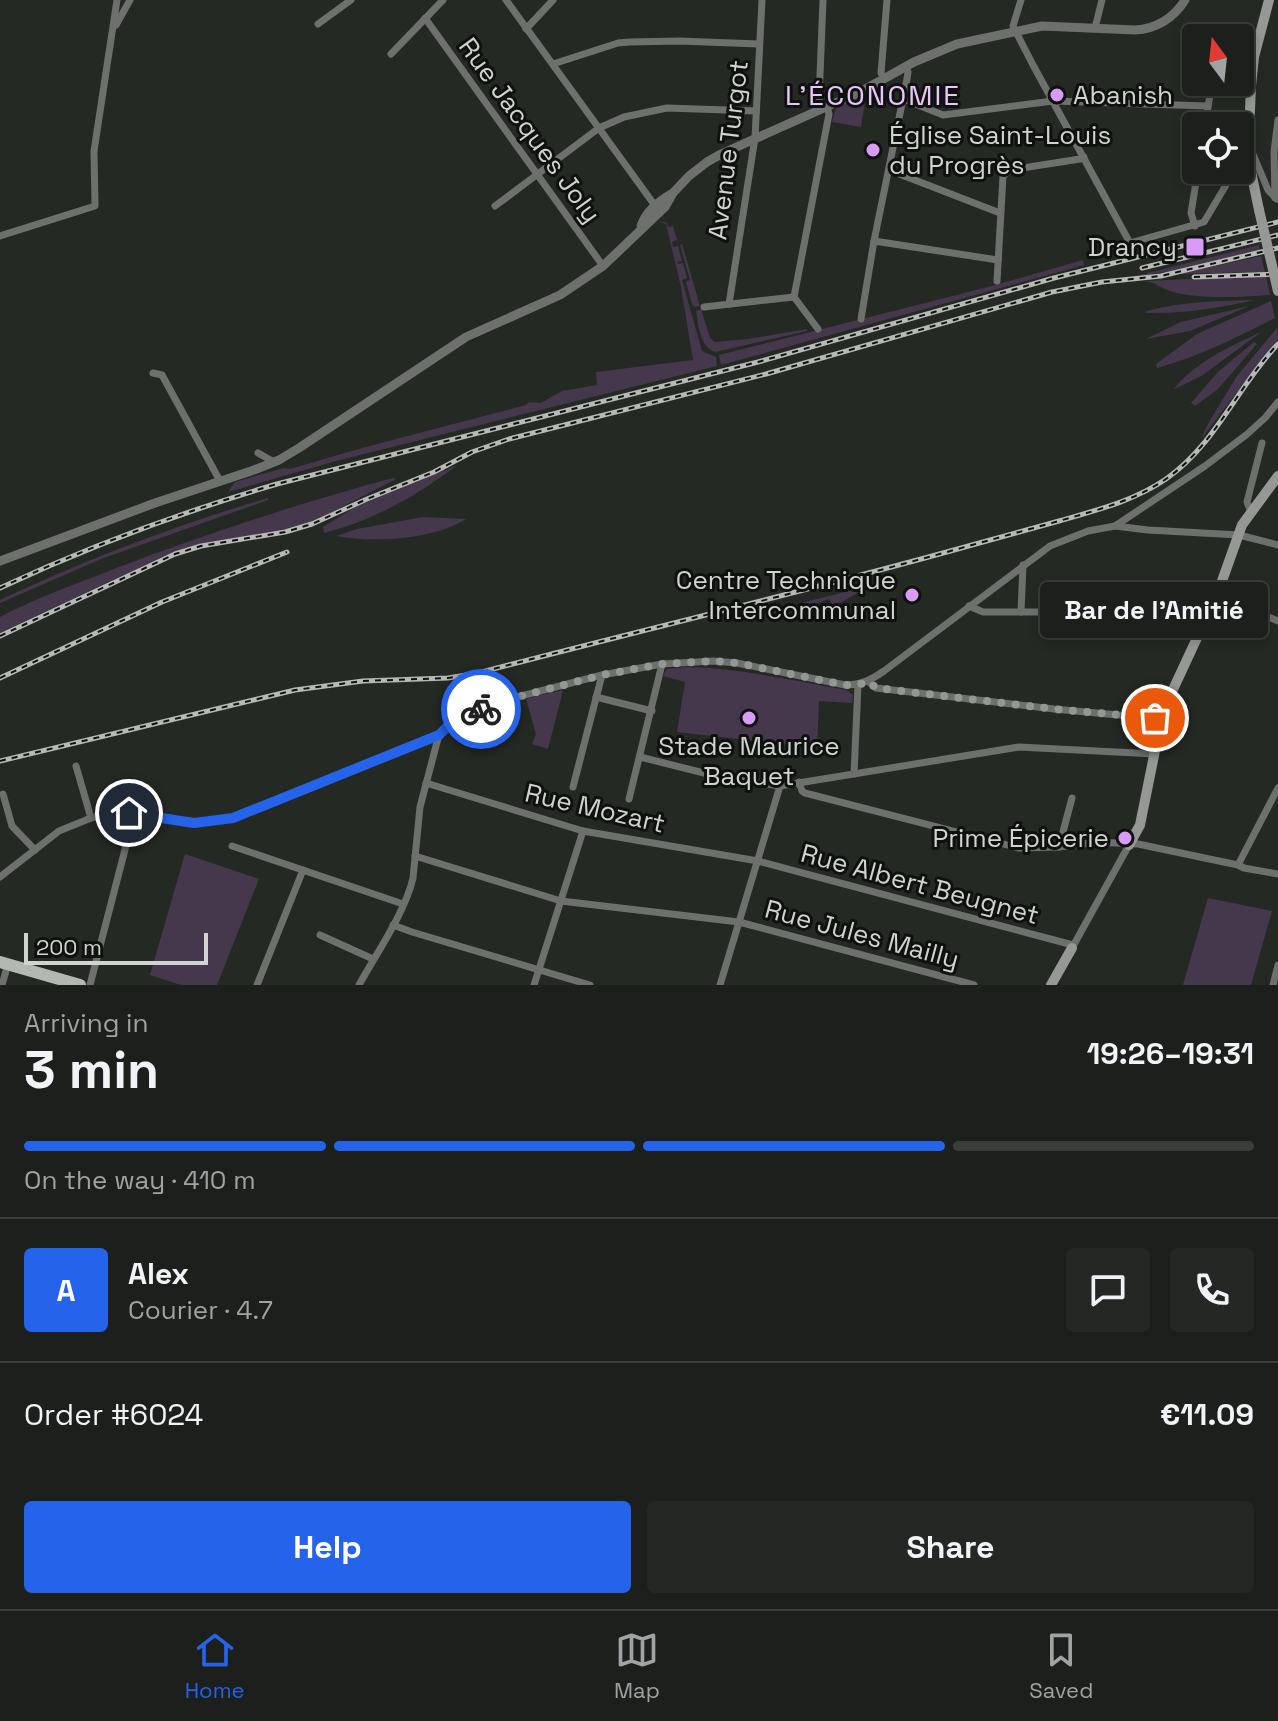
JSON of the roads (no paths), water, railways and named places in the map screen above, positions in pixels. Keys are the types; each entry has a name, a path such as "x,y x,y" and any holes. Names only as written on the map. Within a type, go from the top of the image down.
{"main road":[{"path":"1250,112 1254,57 1269,0"},
{"path":"1251,184 1278,291"},
{"path":"1129,845 1140,825 1161,719 1217,595 1242,525 1278,476"},
{"path":"1051,985 1072,947"},
{"path":"4,963 76,984"}],"street":[{"path":"0,236 95,206 93,171 97,124 117,0"},
{"path":"113,30 130,0"},
{"path":"318,24 351,0"},
{"path":"391,54 443,0"},
{"path":"506,0 657,209"},
{"path":"526,29 553,0"},
{"name":"Avenue Turgot","path":"729,304 755,138 762,0"},
{"path":"818,329 794,297 829,114 819,100 823,0"},
{"path":"884,79 881,73 887,0"},
{"path":"1021,0 1013,26 1130,243 1204,222 1227,184"},
{"path":"1095,28 1102,0"},
{"path":"0,561 274,462 299,448 466,337 560,295 603,266 696,170 755,138 957,44 1042,26 1149,28 1169,18 1185,0"},
{"name":"Rue Jacques Joly","path":"425,18 603,266"},
{"path":"553,64 618,43 679,41 759,44"},
{"path":"861,319 908,72 905,67"},
{"path":"1207,112 1210,96"},
{"path":"903,99 943,115 1053,101 1208,106"},
{"path":"495,206 599,128 624,117 667,108 756,111"},
{"path":"1277,199 1274,152 1278,120"},
{"path":"997,281 1003,176 1006,172 1084,157"},
{"path":"1254,157 1268,190 1277,199"},
{"path":"889,170 1000,213"},
{"path":"1195,226 1191,213 1196,184"},
{"path":"874,241 998,260"},
{"path":"704,307 794,297"},
{"path":"153,373 162,375 220,481"},
{"path":"1115,526 1237,442 1278,402"},
{"path":"1251,512 1247,502 1262,443"},
{"path":"258,453 274,462"},
{"path":"0,877 59,831 91,818 121,812 194,823 233,818 439,735 453,721 481,709 602,675 662,664 713,661 858,685 868,681 1050,546 1088,531 1115,526 1239,535 1278,545"},
{"path":"1021,612 1023,565"},
{"path":"1217,595 1278,621"},
{"path":"969,606 983,612 1075,612 1204,621"},
{"path":"629,799 662,664"},
{"path":"573,787 602,675"},
{"path":"868,681 876,688 1161,719"},
{"path":"854,774 858,685"},
{"path":"596,697 652,711"},
{"path":"372,985 360,983 393,925 412,883 420,807 439,735"},
{"path":"640,757 724,778 780,786 1019,747 1155,754"},
{"path":"76,766 91,818"},
{"path":"799,782 805,793 997,844 1019,848 1098,842 1138,844 1278,874"},
{"name":"Rue Mozart","path":"426,783 583,831 758,861"},
{"path":"721,985 780,786"},
{"path":"1238,865 1278,788"},
{"path":"3,794 12,826 35,850"},
{"path":"1059,847 1072,798"},
{"path":"534,985 583,831"},
{"path":"90,985 128,838"},
{"path":"1072,947 1129,845"},
{"path":"232,846 403,904"},
{"name":"Rue Jules Mailly","path":"415,856 561,901 739,922 974,985"},
{"name":"Rue Albert Beugnet","path":"758,861 1072,947"},
{"path":"257,985 303,870"},
{"path":"393,925 590,985"},
{"path":"320,935 373,959"},
{"path":"2,985 4,963"},
{"path":"1273,985 1278,965"}],"railway":[{"path":"0,588 137,531 277,484 758,362 1054,278 1278,222"},
{"path":"1142,268 1278,235"},
{"path":"0,636 175,554 312,524 434,472 472,452 509,439 766,374 1052,292 1102,282 1161,276 1278,248"},
{"path":"1194,277 1278,274"},
{"path":"0,761 295,690 363,681 448,678 478,673 849,578 1101,509 1154,487 1183,465 1213,432 1278,344"},
{"path":"0,678 162,602 287,552"}],"place":[{"name":"Abanish","path":"1057,95"},
{"name":"Église Saint-Louis du Progrès","path":"873,150"},
{"name":"Drancy","path":"1195,247"},
{"name":"Centre Technique Intercommunal","path":"912,595"},
{"name":"Stade Maurice Baquet","path":"749,718"},
{"name":"Bar de l'Amitié","path":"1155,718"},
{"name":"Prime Épicerie","path":"1125,838"}],"district":[{"name":"L'ÉCONOMIE","path":"873,95"}]}
